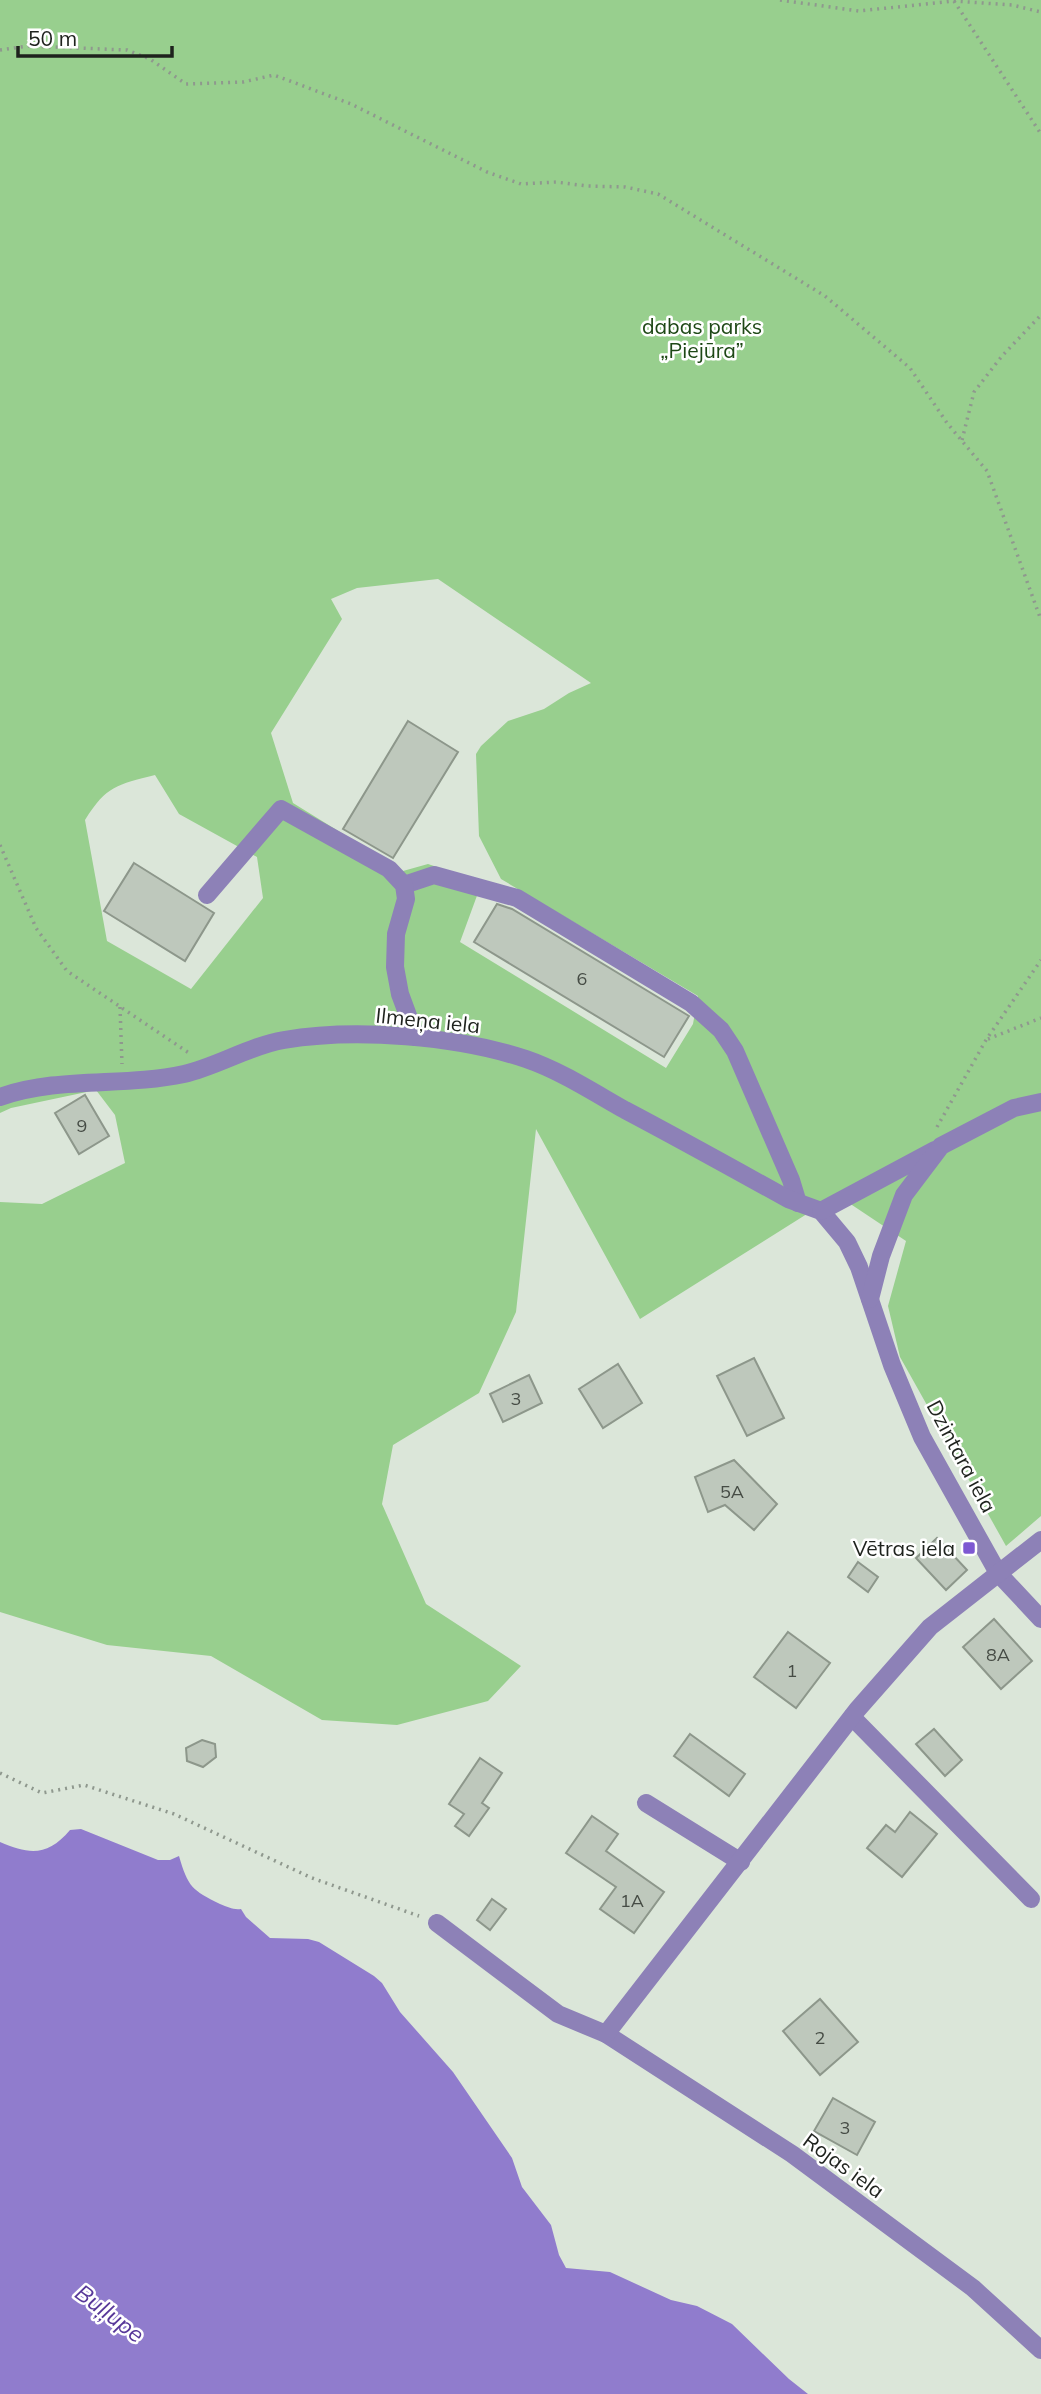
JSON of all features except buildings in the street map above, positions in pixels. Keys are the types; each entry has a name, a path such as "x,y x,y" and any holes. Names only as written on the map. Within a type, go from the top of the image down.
{"street":[{"path":"207,895 281,809 389,869 404,884 406,899 396,934 395,967 400,994 416,1037"},
{"path":"404,884 434,874 517,898 691,1003 722,1030 735,1051 791,1180 798,1203"},
{"name":"Ilmeņa iela","path":"0,1097 29,1090 184,1074 263,1045 286,1040 342,1035 416,1037 481,1048 527,1060 568,1078 798,1203 821,1211"},
{"path":"870,1299 859,1267 846,1242 821,1211 1014,1108 1041,1102"},
{"path":"870,1299 881,1256 904,1195 941,1146"},
{"name":"Dzintara iela","path":"870,1299 892,1365 922,1437 999,1573 1041,1619"},
{"path":"607,2034 852,1717 930,1627 1041,1540"},
{"path":"852,1717 1031,1899"},
{"path":"646,1803 741,1861"},
{"name":"Rojas iela","path":"437,1923 558,2014 607,2034 792,2154 973,2288 1041,2350"}],"path":[{"path":"779,0 859,11 953,1 1012,5 1041,12"},
{"path":"953,1 1041,134"},
{"path":"0,50 28,46 127,50 150,59 186,84 243,82 274,75 351,104 487,172 521,184 556,182 625,187 658,194 835,304 910,368 939,413 987,471 1041,620"},
{"path":"962,440 974,392 1002,356 1041,316"},
{"path":"0,845 36,928 67,971 208,1066"},
{"path":"941,1146 937,1127 986,1040 1041,960"},
{"path":"120,1007 123,1080"},
{"path":"986,1040 1041,1018"},
{"path":"0,1773 42,1793 84,1785 174,1814 312,1878 437,1923"}],"green space":[{"name":"dabas parks „Piejūra”","path":"0,0 1041,0 1041,1516 1006,1546 900,1357 888,1306 906,1241 837,1195 640,1319 536,1129 516,1312 479,1393 393,1445 382,1504 426,1604 521,1666 488,1701 397,1725 322,1720 211,1656 107,1645 0,1612 0,1202 42,1204 125,1163 115,1115 96,1090 11,1108 0,1113","holes":["438,579 591,683 544,709 508,721 481,746 476,754 479,836 501,879 698,996 693,1024 666,1068 460,942 482,882 428,864 403,871 293,803 271,733 342,619 331,599 357,588","155,775 179,814 257,857 263,898 191,989 107,941 85,820 100,800 114,788"]}],"water":[{"name":"Buļļupe","path":"81,1829 158,1860 170,1860 179,1856 185,1875 197,1891 220,1904 241,1909 246,1917 270,1938 319,1942 374,1976 382,1983 400,2012 453,2072 512,2158 522,2187 551,2225 559,2255 566,2268 610,2272 671,2300 697,2306 732,2324 808,2394 0,2394 0,1842 20,1849 38,1851 54,1845 70,1830"}],"place":[{"name":"Vētras iela","path":"969,1548"}]}
